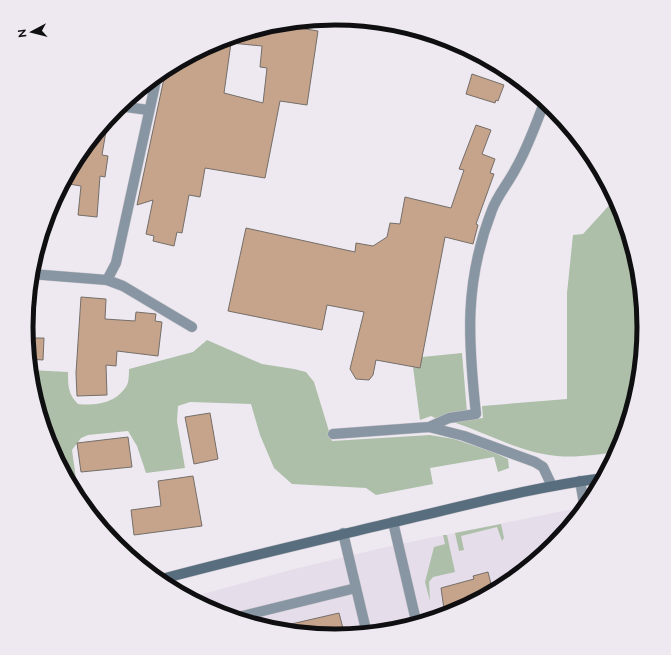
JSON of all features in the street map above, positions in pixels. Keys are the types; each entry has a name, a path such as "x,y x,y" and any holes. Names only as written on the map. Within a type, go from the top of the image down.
{"street":[{"path":"107,280 116,263 155,85"},
{"path":"129,107 148,110"},
{"path":"429,427 449,418 476,414 470,355 470,293 476,263 492,209 521,158 542,107"},
{"path":"38,275 107,280 123,286 192,327"},
{"path":"333,434 429,427 464,436 535,462 543,467 552,486"},
{"path":"166,578 342,533 552,486 597,479"},
{"path":"580,481 584,501"},
{"path":"393,522 416,619"},
{"path":"342,533 366,628"},
{"path":"243,616 356,588"}],"shaded area":[{"path":"578,508 563,527 535,555 504,579 469,599 414,620 355,629 336,630 296,627 257,620 220,607 196,596 294,569 390,546"}],"green space":[{"path":"611,203 628,249 635,288 638,328 635,367 628,406 611,453 588,456 557,456 544,454 517,447 453,422 483,418 482,406 567,399 567,293 573,235 583,234"},
{"path":"207,340 262,364 306,372 314,382 332,441 430,435 454,439 490,451 508,459 509,468 498,472 494,457 430,468 433,484 376,495 366,488 292,484 274,468 260,435 251,404 190,402 178,406 177,421 185,468 146,473 137,446 128,431 88,435 81,438 72,450 77,484 64,461 49,425 43,406 37,370 68,372 69,390 72,397 78,404 99,404 118,396 123,391 128,383 129,369 193,352"},
{"path":"462,353 467,412 435,418 431,416 420,420 413,367 420,368 422,357"},
{"path":"501,524 504,538 502,541 497,527 461,536 464,550 459,551 455,533"},
{"path":"443,535 447,535 455,572 433,577 429,582 430,601 425,582 434,547 445,544"}],"building":[{"path":"296,28 318,31 307,105 280,101 265,178 205,168 200,197 189,195 182,233 177,232 174,246 153,241 154,236 146,234 153,200 137,205 164,78 202,56 231,44 224,93 263,103 267,68 260,67 262,46 232,43 257,35"},
{"path":"472,74 504,85 498,101 496,100 495,103 466,94"},
{"path":"476,125 491,130 482,154 495,159 490,173 494,174 476,224 478,225 473,244 445,237 420,368 376,360 373,375 369,380 356,379 350,369 364,312 327,305 322,330 228,311 246,228 355,252 356,243 373,246 387,237 390,223 400,224 405,197 451,208 464,170 459,169"},
{"path":"106,130 102,155 108,156 105,177 100,176 97,217 78,215 81,186 70,184 84,159"},
{"path":"81,297 106,299 105,319 135,321 136,312 156,314 155,321 162,322 158,356 117,351 116,366 106,365 107,395 77,396 76,373"},
{"path":"34,338 44,338 43,360 35,359"},
{"path":"210,413 218,459 194,464 185,417"},
{"path":"128,437 132,467 81,472 77,443"},
{"path":"193,476 202,526 134,535 131,510 161,506 158,481"},
{"path":"488,572 492,586 469,599 444,610 441,588 474,579 473,576"},
{"path":"339,613 343,630 316,629 285,625"}]}
